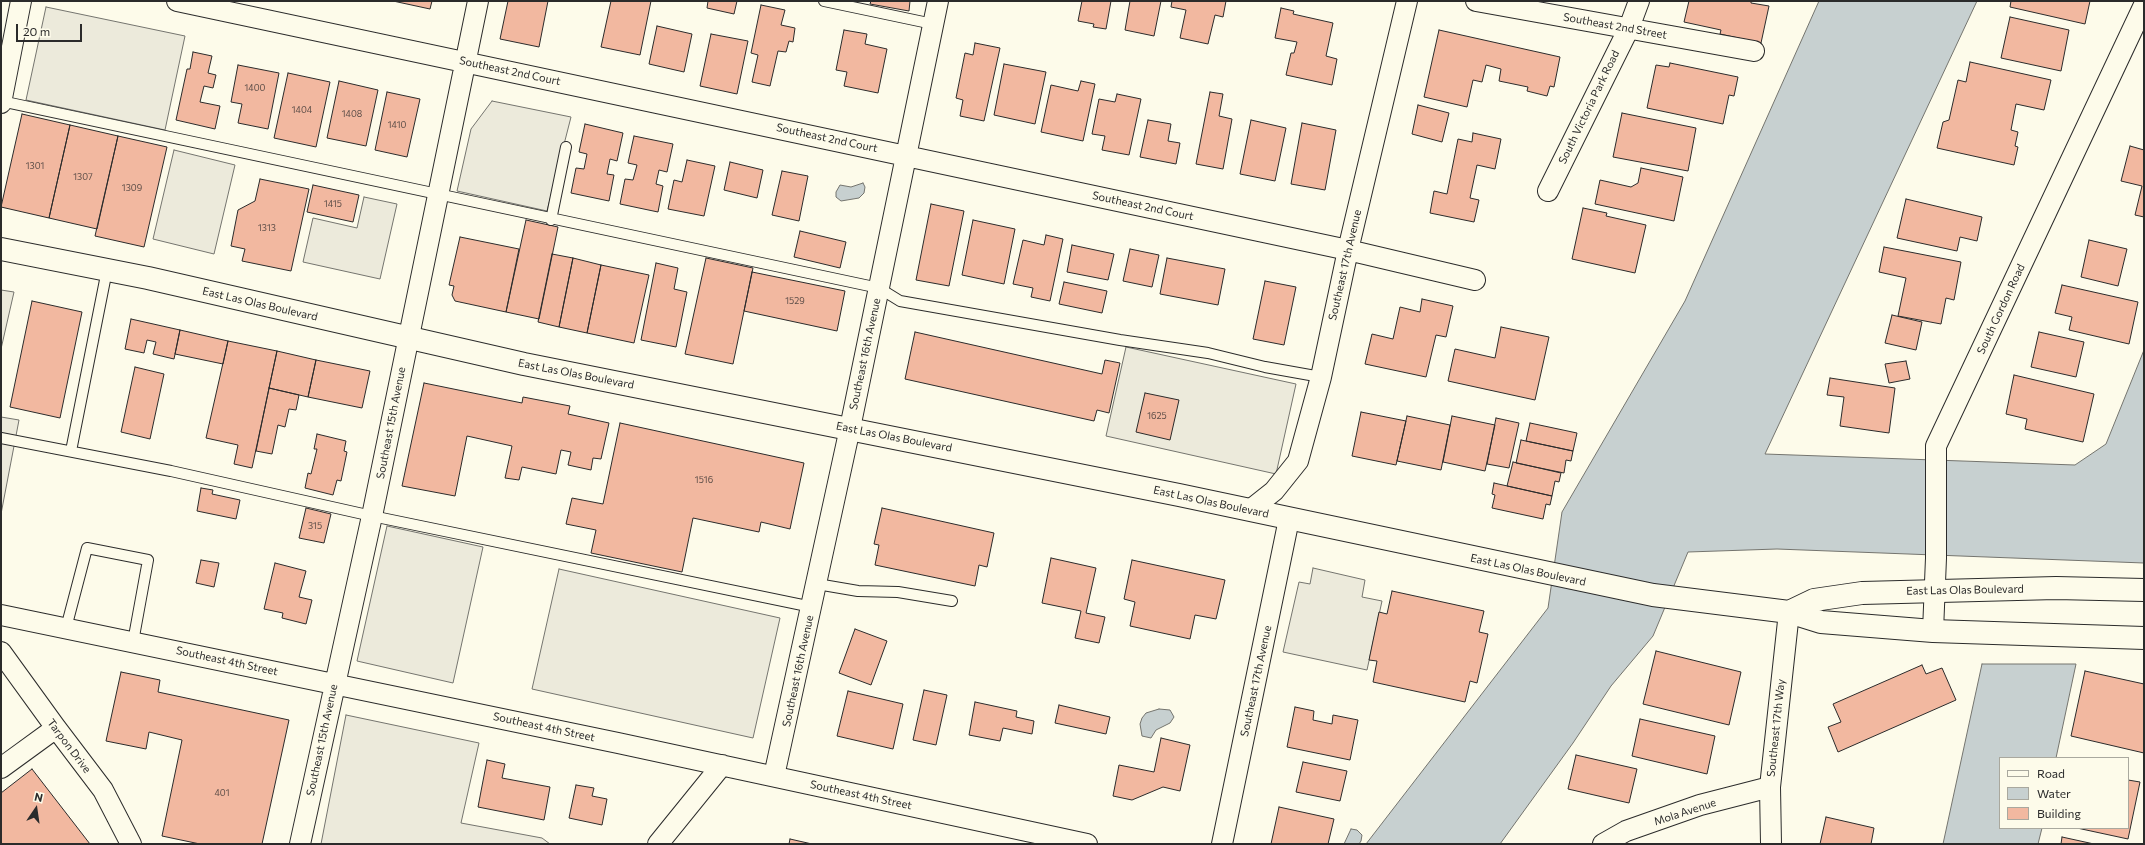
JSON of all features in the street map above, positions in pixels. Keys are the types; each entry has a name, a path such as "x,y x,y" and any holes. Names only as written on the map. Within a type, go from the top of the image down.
{"main road":[{"name":"East Las Olas Boulevard","path":"1,249 107,270 524,364 850,428 1654,595 1789,612 1821,622 1933,631 2144,638"},
{"name":"East Las Olas Boulevard","path":"1789,612 1814,600 1862,593 2056,588 2144,590"}],"street":[{"path":"1,102 21,1"},
{"name":"Southeast 2nd Court","path":"178,1 905,154 1348,250 1475,280"},
{"name":"Southeast 15th Avenue","path":"300,844 334,683 372,516 478,1"},
{"name":"Southeast 16th Avenue","path":"774,776 817,584 879,288 905,154 938,1"},
{"name":"Southeast 17th Avenue","path":"1250,510 1274,491 1298,461 1321,377 1348,250 1407,1"},
{"name":"Southeast 2nd Street","path":"1476,1 1754,52"},
{"name":"South Victoria Park Road","path":"1548,191 1628,28 1639,1"},
{"name":"South Gordon Road","path":"1933,631 1936,558 1936,446 2144,5"},
{"name":"Southeast 17th Avenue","path":"1222,844 1289,519"},
{"name":"Southeast 17th Way","path":"1771,844 1770,787 1789,612"},
{"name":"Southeast 4th Street","path":"1,615 334,683 1087,844"},
{"name":"Tarpon Drive","path":"1,652 103,790 131,844"},
{"path":"1,768 56,728"},
{"path":"658,844 722,765"},
{"name":"Mola Avenue","path":"1603,844 1626,831 1700,805 1770,787"}],"lane":[{"path":"824,1 933,24"},
{"path":"1,102 551,220 879,288 900,301 1120,340 1208,353 1265,367 1321,377"},
{"path":"551,220 566,147"},
{"path":"71,451 107,270"},
{"path":"1,438 71,451 372,516 812,607"},
{"path":"66,628 87,548 141,558 148,560 133,642"},
{"path":"817,584 858,591 898,592 952,601"}],"shaded area":[{"path":"46,7 185,36 165,130 26,100"},
{"path":"492,101 571,117 547,211 457,191 471,129"},
{"path":"174,150 235,165 214,254 153,239"},
{"path":"364,197 397,204 380,279 303,262 313,218 357,228"},
{"path":"1,290 14,292 1,349"},
{"path":"1126,347 1296,384 1276,474 1106,436"},
{"path":"1,417 19,420 1,514"},
{"path":"387,526 483,547 453,683 357,661"},
{"path":"1313,568 1365,580 1362,597 1382,601 1367,670 1283,652 1299,582 1310,584"},
{"path":"559,569 780,618 753,738 532,689"},
{"path":"346,715 479,743 461,823 542,838 550,844 321,844"}],"water":[{"path":"1819,1 1977,1 1765,454 2075,465 2106,444 2144,350 2144,563 1777,549 1688,552 1653,636 1611,686 1573,743 1500,844 1366,844 1548,608 1562,512 1685,301"},
{"path":"863,183 865,187 864,193 859,198 841,201 836,197 836,192 840,185 851,187"},
{"path":"1982,664 2076,664 2056,757 1999,757 1999,829 2042,829 2038,844 1943,844"},
{"path":"1159,709 1170,710 1174,717 1170,723 1156,730 1151,738 1142,736 1140,724 1142,718 1146,713"},
{"path":"1351,829 1357,830 1362,835 1359,844 1344,844"}],"building":[{"path":"393,1 432,1 430,9"},
{"path":"508,1 548,1 539,47 500,39"},
{"path":"611,1 651,1 640,55 601,47"},
{"path":"708,1 737,1 734,14 707,8"},
{"path":"871,1 910,1 909,11 870,4"},
{"path":"1082,1 1111,1 1106,29 1093,27 1094,24 1078,21"},
{"path":"1130,1 1161,1 1154,36 1125,30"},
{"path":"1172,1 1226,1 1223,17 1215,15 1208,44 1180,38 1186,10 1171,7"},
{"path":"1689,1 1751,1 1751,3 1769,6 1761,43 1720,34 1721,30 1684,22"},
{"path":"2011,1 2090,1 2085,24 2010,7"},
{"path":"761,5 785,10 781,25 795,28 793,42 789,41 786,52 778,51 770,86 752,82 758,55 751,53"},
{"path":"1281,8 1294,11 1293,14 1333,23 1326,56 1337,59 1332,85 1286,75 1291,53 1294,53 1297,42 1275,38"},
{"path":"2010,17 2069,30 2061,71 2001,58"},
{"path":"657,26 692,34 684,72 649,64"},
{"path":"844,30 867,34 865,44 887,49 878,93 844,86 847,72 836,70"},
{"path":"1439,30 1560,57 1554,87 1550,86 1547,96 1527,91 1528,87 1499,81 1501,69 1486,65 1482,82 1473,80 1467,107 1424,97"},
{"path":"711,34 748,41 737,94 700,86"},
{"path":"975,43 1000,48 984,121 960,116 963,100 956,98 965,53 973,55"},
{"path":"193,52 212,56 208,73 216,75 213,88 204,86 200,102 220,106 215,129 176,120 187,69 190,69"},
{"path":"1970,62 2051,80 2044,110 2016,104 2011,130 2018,132 2015,146 2018,147 2014,165 1937,148 1943,122 1949,120 1958,80 1966,82"},
{"path":"1670,63 1738,77 1734,96 1729,95 1723,124 1647,108 1656,65 1669,67"},
{"path":"1004,64 1046,72 1035,124 994,115"},
{"path":"238,65 279,73 268,129 238,123 242,104 231,102"},
{"path":"288,73 330,82 316,147 274,138"},
{"path":"339,81 378,90 366,146 327,138"},
{"path":"1081,81 1095,84 1083,141 1041,132 1051,85 1078,91"},
{"path":"387,92 420,99 407,157 375,150"},
{"path":"1210,92 1223,94 1219,116 1232,119 1223,169 1196,164"},
{"path":"1117,94 1141,99 1129,155 1102,150 1105,136 1092,134 1099,99 1115,102"},
{"path":"1418,105 1449,113 1442,142 1412,134"},
{"path":"1622,113 1696,128 1688,171 1613,157"},
{"path":"22,114 70,125 49,218 1,207"},
{"path":"1148,120 1171,124 1168,141 1180,143 1176,164 1140,157"},
{"path":"1251,120 1286,128 1275,181 1240,174"},
{"path":"1302,123 1336,130 1325,190 1291,184"},
{"path":"585,124 623,133 617,161 610,159 607,174 614,175 609,201 571,193 576,168 584,169 587,154 579,152"},
{"path":"70,125 118,136 97,229 49,218"},
{"path":"1473,133 1501,139 1495,169 1477,165 1470,198 1479,200 1474,222 1430,213 1434,191 1447,194 1458,139 1472,142"},
{"path":"118,136 167,147 144,247 95,236"},
{"path":"634,136 673,144 667,172 659,170 656,184 663,186 658,212 620,204 625,179 633,180 637,165 628,163"},
{"path":"2130,146 2144,150 2144,217 2135,215 2142,186 2121,181"},
{"path":"687,160 715,166 704,216 668,209 674,180 682,182"},
{"path":"730,162 763,170 757,198 724,190"},
{"path":"1641,168 1683,177 1674,221 1595,204 1600,180 1631,187 1638,183"},
{"path":"782,171 808,176 799,221 772,215"},
{"path":"260,179 309,189 291,271 242,261 245,249 231,246 238,210 255,201"},
{"path":"313,185 359,195 353,222 307,212"},
{"path":"1906,199 1982,217 1977,241 1960,237 1957,251 1897,238"},
{"path":"931,204 964,211 949,286 916,280"},
{"path":"1583,208 1607,213 1606,216 1646,225 1635,273 1572,259"},
{"path":"526,220 558,227 539,319 506,312"},
{"path":"973,220 1015,229 1004,284 962,275"},
{"path":"800,231 846,242 840,268 794,257"},
{"path":"1046,235 1063,239 1050,301 1031,297 1033,288 1013,284 1023,240 1044,245"},
{"path":"460,237 519,249 506,312 455,301 452,295 454,286 449,285"},
{"path":"2089,240 2127,249 2118,286 2081,277"},
{"path":"1072,245 1114,254 1108,280 1067,272"},
{"path":"1884,247 1961,262 1954,300 1946,298 1941,324 1898,316 1906,278 1879,272"},
{"path":"1130,249 1159,255 1152,287 1123,281"},
{"path":"552,254 573,258 559,327 538,322"},
{"path":"573,258 601,265 587,333 559,327"},
{"path":"706,258 753,268 733,364 685,354"},
{"path":"1167,258 1225,269 1218,305 1160,294"},
{"path":"656,263 678,268 674,289 687,292 676,347 641,340"},
{"path":"601,265 649,275 634,343 587,333"},
{"path":"752,272 845,291 837,331 744,311"},
{"path":"1265,281 1296,287 1284,345 1253,339"},
{"path":"1064,282 1107,291 1102,313 1059,304"},
{"path":"2062,285 2138,302 2129,344 2069,330 2072,317 2055,313"},
{"path":"1422,299 1453,306 1446,337 1436,335 1426,377 1365,364 1372,334 1393,339 1400,307 1420,312"},
{"path":"32,301 82,312 60,418 10,407"},
{"path":"1892,315 1922,322 1916,350 1885,343"},
{"path":"131,319 180,330 174,359 153,354 156,342 147,340 144,353 125,349"},
{"path":"1501,327 1549,337 1535,400 1448,381 1455,349 1495,358"},
{"path":"180,330 228,341 223,364 175,354"},
{"path":"915,332 1102,374 1105,360 1120,363 1109,413 1097,410 1094,421 905,379"},
{"path":"2039,332 2084,342 2076,377 2031,367"},
{"path":"228,341 277,351 252,468 234,464 238,445 206,438"},
{"path":"277,351 316,360 308,397 269,388"},
{"path":"316,360 370,371 362,408 308,397"},
{"path":"1906,361 1910,379 1889,383 1885,364"},
{"path":"135,367 164,374 150,439 121,432"},
{"path":"2014,375 2094,394 2083,442 2025,429 2027,419 2006,414"},
{"path":"1830,378 1895,388 1889,433 1840,426 1844,397 1827,395"},
{"path":"424,383 522,403 523,397 570,406 568,414 609,423 601,459 593,458 591,470 568,465 571,452 561,450 556,474 522,467 519,480 505,478 512,446 467,436 455,496 402,486"},
{"path":"269,388 299,395 296,410 289,409 285,427 278,425 272,454 256,451"},
{"path":"1145,393 1179,400 1170,440 1136,432"},
{"path":"1361,412 1406,421 1396,465 1352,456"},
{"path":"1407,416 1450,425 1441,470 1397,461"},
{"path":"1452,416 1495,425 1485,471 1443,462"},
{"path":"1496,418 1519,423 1509,468 1487,464"},
{"path":"620,423 804,463 790,529 761,522 759,532 693,518 682,572 591,553 596,530 566,524 572,498 603,504"},
{"path":"1530,423 1577,433 1573,451 1526,441"},
{"path":"317,434 346,441 344,451 347,452 341,481 337,480 333,495 305,488 308,473 311,474 317,449 314,449"},
{"path":"1521,440 1573,451 1571,461 1566,460 1564,473 1516,463"},
{"path":"1513,462 1561,473 1559,482 1555,481 1552,496 1507,486"},
{"path":"1494,483 1552,496 1550,505 1546,504 1543,519 1492,508 1495,495 1492,494"},
{"path":"201,488 213,490 212,494 240,500 236,519 197,511"},
{"path":"306,508 331,514 324,543 299,538"},
{"path":"882,508 994,533 987,567 979,565 975,586 875,565 879,545 874,544"},
{"path":"1051,558 1096,568 1086,613 1105,617 1099,643 1075,638 1081,611 1042,603"},
{"path":"201,560 219,563 214,587 196,583"},
{"path":"1132,560 1225,580 1216,619 1195,615 1190,639 1130,626 1135,602 1124,599"},
{"path":"275,563 306,571 299,597 312,600 306,624 282,618 283,613 264,609"},
{"path":"1392,591 1484,611 1479,632 1488,634 1477,683 1470,681 1465,702 1373,682 1377,661 1369,660 1379,612 1387,614"},
{"path":"855,629 887,641 871,685 839,673"},
{"path":"1656,651 1741,672 1729,725 1643,704"},
{"path":"1922,665 1926,674 1942,668 1956,700 1838,752 1828,727 1841,722 1833,704"},
{"path":"2085,671 2144,684 2144,753 2071,736"},
{"path":"121,672 160,680 158,692 289,720 262,844 200,844 162,836 182,740 149,732 146,749 106,741"},
{"path":"924,690 947,695 936,745 913,740"},
{"path":"848,691 903,704 893,749 837,736"},
{"path":"975,702 1017,711 1016,717 1034,721 1032,734 1003,728 1000,741 969,735"},
{"path":"1059,705 1110,717 1106,734 1055,723"},
{"path":"1295,707 1314,711 1313,720 1332,724 1333,715 1358,720 1350,760 1287,747"},
{"path":"1640,719 1715,736 1707,774 1632,756"},
{"path":"1161,738 1190,745 1180,791 1163,787 1132,800 1113,796 1119,765 1154,772"},
{"path":"1576,755 1637,769 1629,803 1568,789"},
{"path":"487,760 505,764 502,778 550,787 544,820 478,807"},
{"path":"1303,762 1347,771 1340,801 1296,792"},
{"path":"32,769 90,844 1,844 1,793"},
{"path":"2129,780 2140,782 2128,839 2082,829 2129,829"},
{"path":"576,785 594,788 592,796 607,799 602,825 569,818"},
{"path":"1279,807 1334,819 1328,844 1271,844"},
{"path":"1826,817 1874,828 1871,844 1820,844"},
{"path":"2062,837 2094,844 2061,844"},
{"path":"790,839 812,844 789,844"}]}
